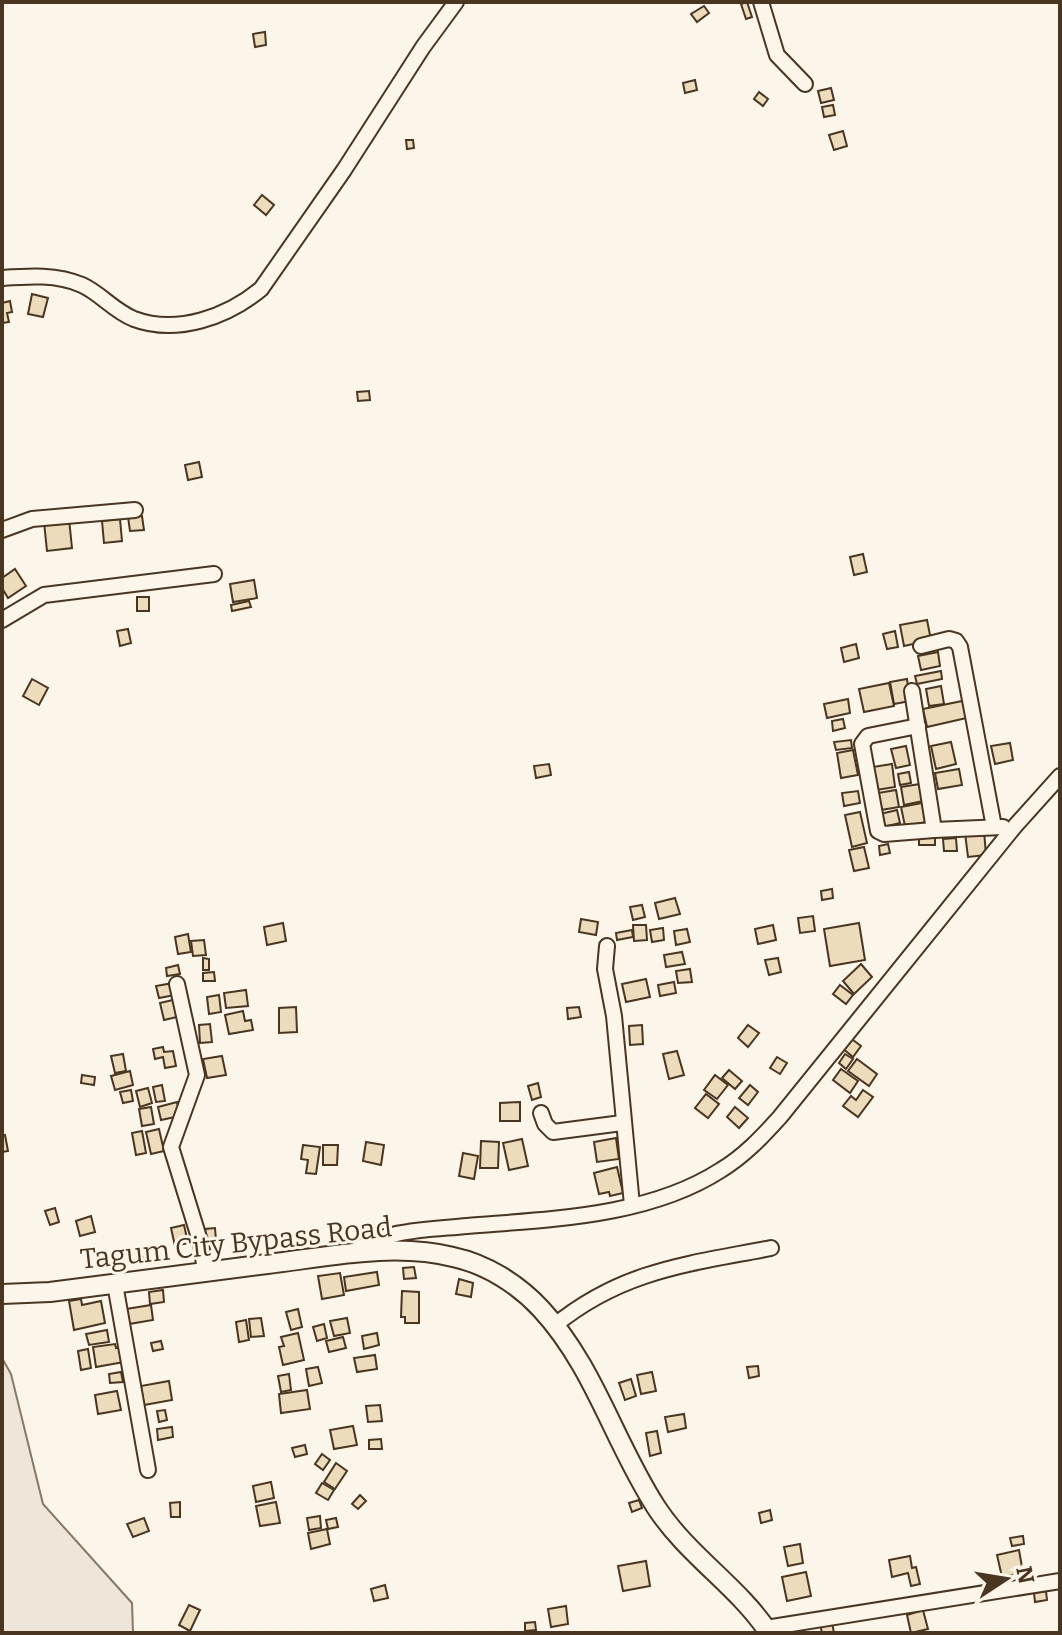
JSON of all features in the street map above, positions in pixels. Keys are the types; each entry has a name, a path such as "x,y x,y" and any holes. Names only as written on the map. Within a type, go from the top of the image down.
{"main road":[{"name":"Tagum City Bypass Road","path":"2,1294 39,1293 349,1254 424,1252 483,1266 510,1282 540,1308 558,1330 586,1369 656,1506 676,1535 768,1631"}],"street":[{"path":"2,278 29,276 63,279 85,286 133,318 157,324 202,320 226,313 245,302 261,289 456,2"},
{"path":"761,2 777,55 805,84"},
{"path":"2,530 32,519 135,510"},
{"path":"2,620 44,595 214,574"},
{"path":"921,646 949,639 956,641 960,647 994,827"},
{"path":"912,691 934,830"},
{"path":"918,726 868,736 862,744 878,831 884,834 1015,826"},
{"path":"349,1254 365,1243 400,1232 531,1221 632,1205 677,1192 724,1169 755,1144 780,1117 1015,826 1060,776"},
{"path":"607,946 605,969 614,1016 632,1205"},
{"path":"177,984 197,1075 171,1147 201,1244 205,1271"},
{"path":"541,1113 545,1124 553,1132 622,1123"},
{"path":"558,1330 587,1305 623,1282 656,1271 771,1248"},
{"path":"115,1284 148,1470"},
{"path":"768,1631 1060,1581"}],"shaded area":[{"path":"2,1358 11,1374 43,1504 132,1603 133,1633 2,1633"}],"building":[{"path":"747,2 752,17 746,19 741,4"},
{"path":"704,6 709,13 697,22 691,14"},
{"path":"265,32 266,45 255,47 253,34"},
{"path":"695,80 697,90 685,93 683,83"},
{"path":"831,88 834,100 821,103 818,91"},
{"path":"759,92 768,99 763,106 754,99"},
{"path":"833,105 835,115 824,117 822,107"},
{"path":"843,131 847,146 834,150 829,135"},
{"path":"406,140 413,140 414,148 407,149"},
{"path":"262,195 274,205 266,215 254,205"},
{"path":"32,294 48,298 43,317 28,314"},
{"path":"10,301 12,312 7,313 9,322 2,323 2,303"},
{"path":"369,391 370,400 358,401 357,392"},
{"path":"199,462 202,477 188,480 185,465"},
{"path":"142,516 144,530 130,531 128,517"},
{"path":"69,519 72,548 47,551 44,522"},
{"path":"120,519 122,541 104,543 102,521"},
{"path":"863,554 867,572 854,575 850,557"},
{"path":"15,569 26,586 8,598 2,588 2,578"},
{"path":"254,580 257,598 233,602 230,584"},
{"path":"137,597 149,597 149,611 137,611"},
{"path":"249,601 251,607 232,611 231,605"},
{"path":"927,620 931,640 904,646 900,625"},
{"path":"128,629 131,643 120,646 117,631"},
{"path":"895,631 898,647 887,649 883,634"},
{"path":"856,644 859,658 844,662 841,648"},
{"path":"938,652 940,666 921,670 918,656"},
{"path":"941,671 942,679 917,684 915,676"},
{"path":"32,679 48,688 39,705 23,696"},
{"path":"907,679 910,701 894,704 890,682"},
{"path":"889,683 894,706 864,712 859,689"},
{"path":"941,686 944,704 929,706 926,689"},
{"path":"848,699 850,713 827,718 824,704"},
{"path":"967,700 971,717 927,727 923,709"},
{"path":"843,719 845,728 833,731 832,721"},
{"path":"851,740 852,748 836,750 834,742"},
{"path":"951,742 956,764 936,769 931,746"},
{"path":"1010,743 1013,760 995,764 991,746"},
{"path":"906,746 910,765 896,768 891,749"},
{"path":"853,750 858,775 841,778 837,753"},
{"path":"549,764 551,775 536,778 534,766"},
{"path":"892,764 895,787 876,790 873,767"},
{"path":"959,769 962,785 938,789 935,773"},
{"path":"909,772 911,783 900,785 898,774"},
{"path":"920,784 923,801 904,805 901,787"},
{"path":"896,790 899,807 881,810 878,793"},
{"path":"858,791 860,803 844,806 842,793"},
{"path":"922,803 926,822 905,826 901,807"},
{"path":"897,810 900,823 883,827 880,814"},
{"path":"860,812 867,843 852,847 845,815"},
{"path":"984,831 986,855 968,857 965,833"},
{"path":"919,838 935,838 935,845 919,845"},
{"path":"956,838 957,851 944,851 943,839"},
{"path":"888,844 890,853 880,855 879,846"},
{"path":"864,847 869,868 854,871 849,850"},
{"path":"832,889 833,898 822,900 821,891"},
{"path":"675,898 680,914 659,919 655,903"},
{"path":"642,905 645,917 633,920 630,907"},
{"path":"813,916 815,931 800,933 798,918"},
{"path":"581,919 598,922 596,935 579,932"},
{"path":"283,923 286,941 267,945 264,927"},
{"path":"859,923 865,960 830,966 824,929"},
{"path":"633,925 646,925 647,940 634,941"},
{"path":"773,925 776,940 758,944 755,929"},
{"path":"663,928 664,940 652,942 650,930"},
{"path":"687,929 690,942 676,945 674,931"},
{"path":"632,930 633,937 617,940 616,933"},
{"path":"188,934 191,952 178,954 175,937"},
{"path":"204,940 206,955 193,956 191,941"},
{"path":"682,952 685,964 666,967 664,955"},
{"path":"203,958 209,959 209,970 203,970"},
{"path":"778,958 781,972 769,975 765,960"},
{"path":"861,964 872,977 854,994 843,981"},
{"path":"178,965 180,974 167,976 166,968"},
{"path":"690,969 692,982 678,983 676,971"},
{"path":"214,972 215,981 203,981 203,973"},
{"path":"646,979 650,997 626,1002 622,984"},
{"path":"674,982 676,993 660,996 658,985"},
{"path":"173,983 175,995 159,998 156,986"},
{"path":"840,985 853,995 846,1004 833,994"},
{"path":"246,990 248,1006 226,1008 224,993"},
{"path":"219,995 221,1012 209,1014 207,997"},
{"path":"177,999 181,1016 164,1020 160,1003"},
{"path":"296,1007 297,1032 279,1033 279,1008"},
{"path":"579,1007 581,1017 568,1019 567,1008"},
{"path":"243,1011 245,1021 251,1020 253,1030 229,1034 225,1015"},
{"path":"210,1024 212,1042 200,1043 199,1025"},
{"path":"642,1025 643,1044 630,1045 629,1026"},
{"path":"748,1025 759,1033 748,1047 738,1038"},
{"path":"849,1037 861,1046 853,1057 842,1048"},
{"path":"163,1047 164,1052 173,1051 176,1066 165,1068 163,1057 155,1059 153,1049"},
{"path":"677,1051 684,1075 669,1079 663,1054"},
{"path":"123,1054 126,1071 115,1073 111,1056"},
{"path":"845,1054 853,1059 846,1069 839,1063"},
{"path":"222,1056 226,1075 207,1078 203,1059"},
{"path":"777,1057 787,1063 780,1074 770,1068"},
{"path":"857,1059 877,1074 869,1086 848,1071"},
{"path":"841,1069 858,1081 850,1093 833,1080"},
{"path":"729,1070 742,1081 735,1089 722,1078"},
{"path":"130,1071 133,1085 115,1090 111,1076"},
{"path":"82,1075 95,1077 94,1085 81,1083"},
{"path":"715,1075 728,1085 717,1099 704,1090"},
{"path":"538,1083 541,1097 532,1100 528,1086"},
{"path":"162,1085 165,1101 156,1102 153,1087"},
{"path":"750,1085 758,1092 748,1105 739,1098"},
{"path":"148,1088 152,1103 140,1107 136,1091"},
{"path":"131,1090 133,1101 123,1103 120,1092"},
{"path":"863,1090 873,1097 858,1117 843,1106 851,1096 856,1100"},
{"path":"706,1094 719,1104 708,1118 695,1108"},
{"path":"177,1102 180,1116 161,1120 158,1107"},
{"path":"520,1102 520,1121 500,1121 500,1103"},
{"path":"151,1107 154,1124 142,1126 139,1109"},
{"path":"735,1107 748,1118 739,1128 727,1117"},
{"path":"159,1129 164,1151 151,1154 146,1132"},
{"path":"142,1131 146,1153 136,1155 132,1133"},
{"path":"5,1135 8,1151 2,1152 2,1136"},
{"path":"616,1138 619,1159 597,1162 594,1142"},
{"path":"522,1139 528,1166 509,1170 503,1143"},
{"path":"481,1141 499,1142 498,1168 480,1168"},
{"path":"366,1142 384,1145 381,1165 363,1161"},
{"path":"303,1145 320,1147 316,1174 306,1173 308,1160 301,1159"},
{"path":"323,1145 338,1145 337,1165 323,1165"},
{"path":"463,1153 478,1156 474,1179 459,1176"},
{"path":"617,1167 623,1193 610,1196 609,1192 599,1194 594,1173"},
{"path":"55,1208 59,1222 50,1225 45,1211"},
{"path":"91,1216 95,1232 80,1236 76,1221"},
{"path":"184,1225 188,1243 175,1246 171,1228"},
{"path":"215,1228 216,1241 206,1242 205,1229"},
{"path":"148,1247 150,1256 140,1258 139,1249"},
{"path":"414,1267 416,1278 404,1279 403,1268"},
{"path":"377,1272 379,1285 346,1291 344,1277"},
{"path":"340,1273 344,1295 322,1299 318,1276"},
{"path":"459,1279 473,1283 471,1297 456,1294"},
{"path":"163,1290 164,1302 150,1304 149,1292"},
{"path":"402,1291 419,1292 419,1323 405,1323 405,1317 401,1317"},
{"path":"81,1299 82,1305 101,1301 105,1323 74,1330 69,1301"},
{"path":"151,1305 153,1320 129,1324 126,1309"},
{"path":"298,1309 302,1327 291,1330 286,1312"},
{"path":"261,1318 264,1336 251,1337 249,1319"},
{"path":"347,1318 350,1333 334,1336 330,1321"},
{"path":"246,1320 249,1340 239,1342 236,1322"},
{"path":"324,1324 327,1338 317,1341 313,1327"},
{"path":"107,1330 109,1342 89,1345 86,1334"},
{"path":"298,1333 304,1360 283,1365 279,1347 284,1346 281,1337"},
{"path":"377,1333 379,1345 364,1349 362,1336"},
{"path":"343,1337 346,1348 329,1352 326,1341"},
{"path":"161,1341 163,1349 153,1351 151,1343"},
{"path":"115,1344 116,1348 122,1347 124,1362 96,1367 93,1347"},
{"path":"88,1349 91,1368 81,1370 78,1351"},
{"path":"375,1355 377,1369 357,1372 354,1358"},
{"path":"758,1366 759,1376 749,1378 747,1367"},
{"path":"318,1367 322,1383 309,1386 306,1369"},
{"path":"121,1372 123,1382 110,1383 109,1374"},
{"path":"652,1372 656,1391 641,1394 637,1375"},
{"path":"289,1374 291,1390 281,1392 278,1376"},
{"path":"631,1379 636,1396 625,1400 619,1383"},
{"path":"169,1381 172,1400 144,1405 141,1386"},
{"path":"307,1390 310,1409 281,1413 279,1394"},
{"path":"117,1391 121,1410 98,1414 95,1395"},
{"path":"380,1405 382,1421 368,1422 366,1406"},
{"path":"165,1410 167,1420 159,1422 157,1411"},
{"path":"684,1414 686,1428 668,1432 665,1417"},
{"path":"353,1426 357,1445 334,1449 330,1430"},
{"path":"172,1427 173,1437 158,1440 157,1429"},
{"path":"657,1431 661,1453 650,1456 646,1433"},
{"path":"381,1439 382,1449 369,1449 369,1440"},
{"path":"305,1445 307,1454 295,1457 292,1448"},
{"path":"322,1454 330,1460 323,1470 315,1464"},
{"path":"336,1463 347,1471 335,1489 324,1482"},
{"path":"271,1482 274,1498 256,1502 253,1486"},
{"path":"322,1483 334,1490 328,1500 316,1493"},
{"path":"360,1495 366,1501 358,1509 352,1504"},
{"path":"639,1500 642,1508 632,1512 629,1503"},
{"path":"180,1502 180,1517 171,1517 170,1503"},
{"path":"276,1502 280,1523 260,1526 256,1506"},
{"path":"770,1510 772,1520 761,1523 759,1513"},
{"path":"320,1516 321,1528 309,1530 307,1518"},
{"path":"144,1518 149,1531 133,1537 127,1524"},
{"path":"336,1518 338,1527 328,1529 326,1520"},
{"path":"327,1529 330,1544 311,1549 308,1533"},
{"path":"1023,1536 1024,1544 1012,1546 1010,1538"},
{"path":"800,1544 803,1563 788,1566 784,1547"},
{"path":"1019,1550 1023,1573 1002,1577 997,1555"},
{"path":"910,1556 920,1584 911,1586 908,1573 892,1577 889,1560"},
{"path":"646,1561 650,1586 623,1591 618,1566"},
{"path":"806,1572 811,1596 787,1601 782,1577"},
{"path":"385,1585 388,1598 374,1601 371,1589"},
{"path":"1046,1591 1047,1600 1035,1602 1034,1593"},
{"path":"189,1605 200,1610 190,1631 179,1625"},
{"path":"566,1606 568,1624 551,1627 548,1609"},
{"path":"923,1610 928,1629 911,1633 907,1615"},
{"path":"535,1622 536,1630 525,1631 525,1623"},
{"path":"832,1622 834,1633 822,1633 820,1624"}]}
